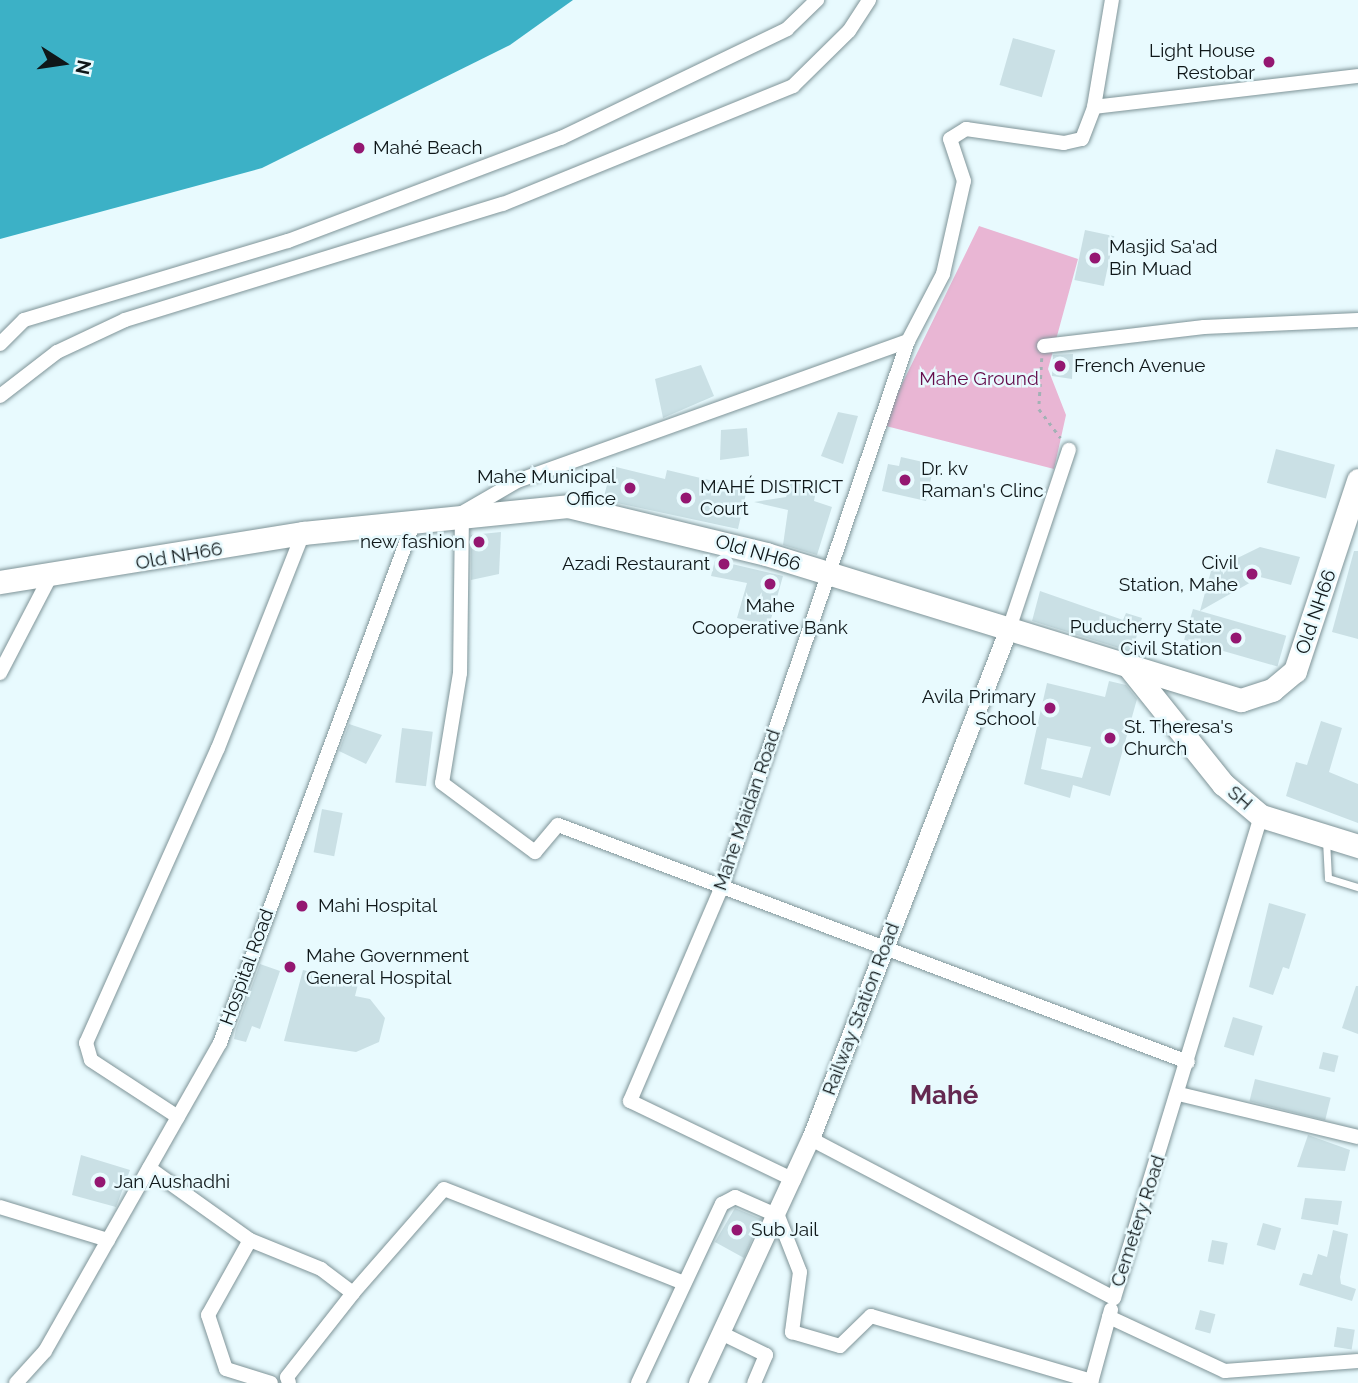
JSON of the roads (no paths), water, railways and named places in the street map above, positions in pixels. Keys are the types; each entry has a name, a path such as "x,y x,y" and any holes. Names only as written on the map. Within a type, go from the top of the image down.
{"main road":[{"name":"Old NH66","path":"0,583 49,579 303,533 462,513 568,506 826,572 1241,700 1272,690 1295,671 1358,480"},
{"name":"SH","path":"1130,667 1223,784 1261,816 1358,846"}],"street":[{"path":"0,344 24,320 288,241 561,138 787,29 817,0"},
{"path":"0,396 57,352 125,320 503,204 793,86 849,31 869,0"},
{"name":"Mahe Maidan Road","path":"794,1180 630,1101 721,889 826,572 908,341 943,274 961,204 964,181 950,139 966,129 1072,143 1082,139 1094,107 1112,0"},
{"path":"1094,107 1358,76"},
{"path":"1044,346 1204,327 1358,320"},
{"path":"908,341 519,480 462,513 460,673 442,783 536,852 558,825 884,951 1188,1062"},
{"path":"1009,629 1069,450"},
{"name":"Hospital Road","path":"16,1383 45,1351 220,1043 415,519"},
{"path":"178,1117 90,1060 86,1043 218,748 303,533"},
{"path":"0,673 49,579"},
{"name":"Railway Station Road","path":"698,1383 778,1216 811,1139 1009,629"},
{"name":"Cemetery Road","path":"811,1139 1114,1298 1179,1094 1261,816"},
{"path":"1179,1094 1358,1137"},
{"path":"149,1168 250,1240 321,1269 353,1293"},
{"path":"289,1383 287,1377 353,1293 444,1189 684,1283"},
{"path":"638,1383 722,1204 735,1196 778,1216 800,1272 792,1332 840,1346 871,1316 1092,1382 1114,1298"},
{"path":"0,1207 108,1240"},
{"path":"250,1240 208,1315 226,1369 271,1383"},
{"path":"1109,1317 1225,1371 1358,1361"},
{"path":"723,1334 766,1355 754,1383"}],"lane":[{"path":"1326,836 1328,878 1358,887"}],"water":[{"path":"0,0 573,0 510,45 262,168 0,239"}],"place":[{"name":"Light House Restobar","path":"1269,62"},
{"name":"Mahé Beach","path":"359,148"},
{"name":"Masjid Sa'ad Bin Muad","path":"1095,258"},
{"name":"French Avenue","path":"1060,366"},
{"name":"Dr. kv Raman's Clinc","path":"905,480"},
{"name":"Mahe Municipal Office","path":"630,488"},
{"name":"MAHÉ DISTRICT Court","path":"686,498"},
{"name":"new fashion","path":"479,542"},
{"name":"Azadi Restaurant","path":"724,564"},
{"name":"Civil Station, Mahe","path":"1252,574"},
{"name":"Mahe Cooperative Bank","path":"770,584"},
{"name":"Puducherry State Civil Station","path":"1236,638"},
{"name":"Avila Primary School","path":"1050,708"},
{"name":"St. Theresa's Church","path":"1110,738"},
{"name":"Mahi Hospital","path":"302,906"},
{"name":"Mahe Government General Hospital","path":"290,967"},
{"name":"Jan Aushadhi","path":"100,1182"},
{"name":"Sub Jail","path":"737,1230"}],"district":[{"name":"Mahé","path":"944,1096"}],"park label":[{"name":"Mahe Ground","path":"979,379"}]}
